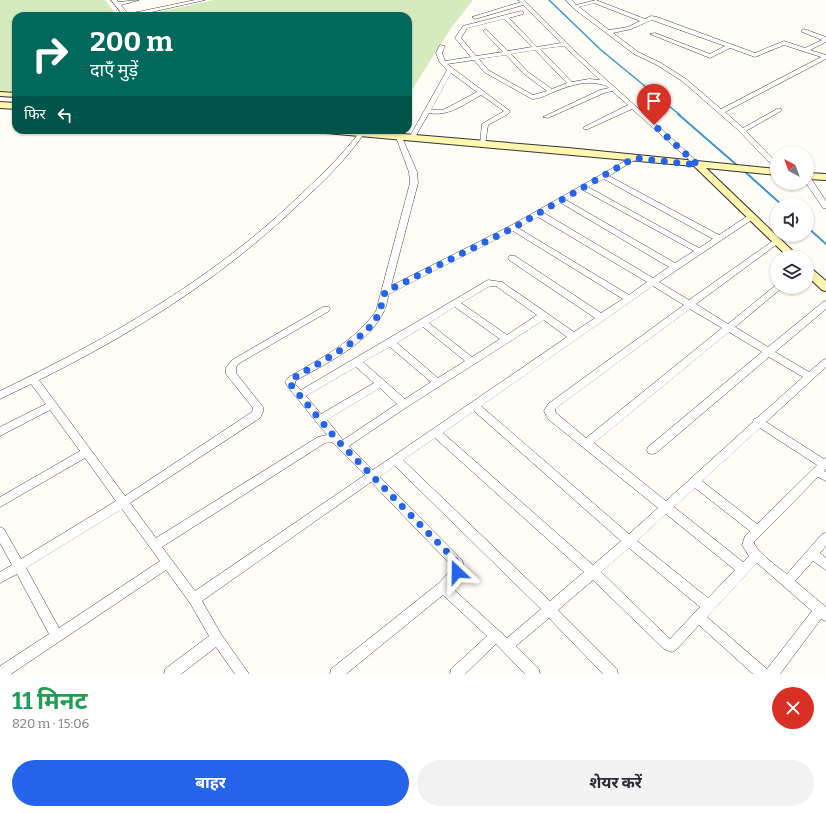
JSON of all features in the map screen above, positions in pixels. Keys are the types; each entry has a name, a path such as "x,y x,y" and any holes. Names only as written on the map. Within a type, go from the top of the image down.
{"main road":[{"path":"0,94 12,95"},
{"path":"0,100 12,101"},
{"path":"0,105 12,106"},
{"path":"361,134 634,158 703,166 770,170"},
{"path":"703,166 770,234"},
{"path":"814,176 826,177"},
{"path":"779,242 787,250"},
{"path":"814,276 826,287"}],"street":[{"path":"115,2 136,0"},
{"path":"146,12 202,0"},
{"path":"569,0 575,7 636,53 659,64 684,80 742,131 770,163"},
{"path":"575,7 595,0 645,21"},
{"path":"115,2 124,12"},
{"path":"475,17 522,2 564,44 632,106 703,166"},
{"path":"521,12 466,28 457,37 486,70 531,97 537,97 571,84 588,80 611,86"},
{"path":"505,17 571,84"},
{"path":"608,32 629,28 651,18 755,55 783,43 826,57"},
{"path":"486,31 526,73 552,91"},
{"path":"804,31 826,39"},
{"path":"653,34 710,56 730,46"},
{"path":"805,50 826,39"},
{"path":"443,62 475,58 535,47 564,44"},
{"path":"442,46 439,53 443,62 450,70 507,112 486,124 483,144"},
{"path":"721,112 826,57"},
{"path":"412,138 450,70"},
{"path":"546,117 611,86"},
{"path":"426,111 438,113 445,112 481,93"},
{"path":"586,128 632,106"},
{"path":"742,131 778,110"},
{"path":"0,395 106,342 156,312 233,259 284,216 326,174 361,134"},
{"path":"336,674 443,587 457,572 458,564 373,475 340,443 290,382 292,379 364,333 380,311 414,183 413,172 399,137"},
{"path":"385,292 513,228 634,158"},
{"path":"604,176 718,238"},
{"path":"584,188 699,251"},
{"path":"814,189 826,206"},
{"path":"562,201 676,267"},
{"path":"539,214 808,376"},
{"path":"194,599 653,282 752,217"},
{"path":"513,228 629,299"},
{"path":"743,569 552,416 549,411 551,407 774,242"},
{"path":"512,258 602,318"},
{"path":"301,395 488,283 495,282 574,337"},
{"path":"587,443 770,294"},
{"path":"455,303 507,339"},
{"path":"652,450 826,304"},
{"path":"0,578 122,503 256,415 258,412 258,407 231,374 231,368 235,362 326,309"},
{"path":"340,443 543,316"},
{"path":"423,323 471,362"},
{"path":"390,342 438,383"},
{"path":"357,362 404,404"},
{"path":"507,646 629,540 808,376 826,362"},
{"path":"33,379 122,503 194,599 217,638 243,674"},
{"path":"320,419 381,383"},
{"path":"0,432 52,405"},
{"path":"475,406 629,540 709,606"},
{"path":"758,422 822,466 826,477"},
{"path":"436,433 593,572 668,645 672,646 743,569 757,556"},
{"path":"155,546 322,440 331,438 340,443"},
{"path":"0,502 86,453"},
{"path":"396,460 550,610 612,674"},
{"path":"772,674 823,612 757,556 748,545 750,540 822,466"},
{"path":"694,481 758,532"},
{"path":"0,532 57,637"},
{"path":"787,582 826,538"},
{"path":"812,554 826,565"},
{"path":"0,674 167,563"},
{"path":"443,587 507,646 534,674"},
{"path":"699,617 763,674"},
{"path":"456,674 496,636"},
{"path":"170,674 217,638"}],"green space":[{"path":"0,0 105,0 114,12 12,12 12,92 0,91"},
{"path":"214,0 473,0 451,28 412,90 412,12 158,12"}],"waterway":[{"path":"549,0 601,50 680,115"},
{"path":"678,114 739,167"},
{"path":"743,170 774,198"},
{"path":"814,233 826,244"}],"route":[{"path":"457,572 458,564 451,556 337,440 290,382 292,379 364,333 380,311 385,292 513,228 634,158 698,165 654,125"}]}
